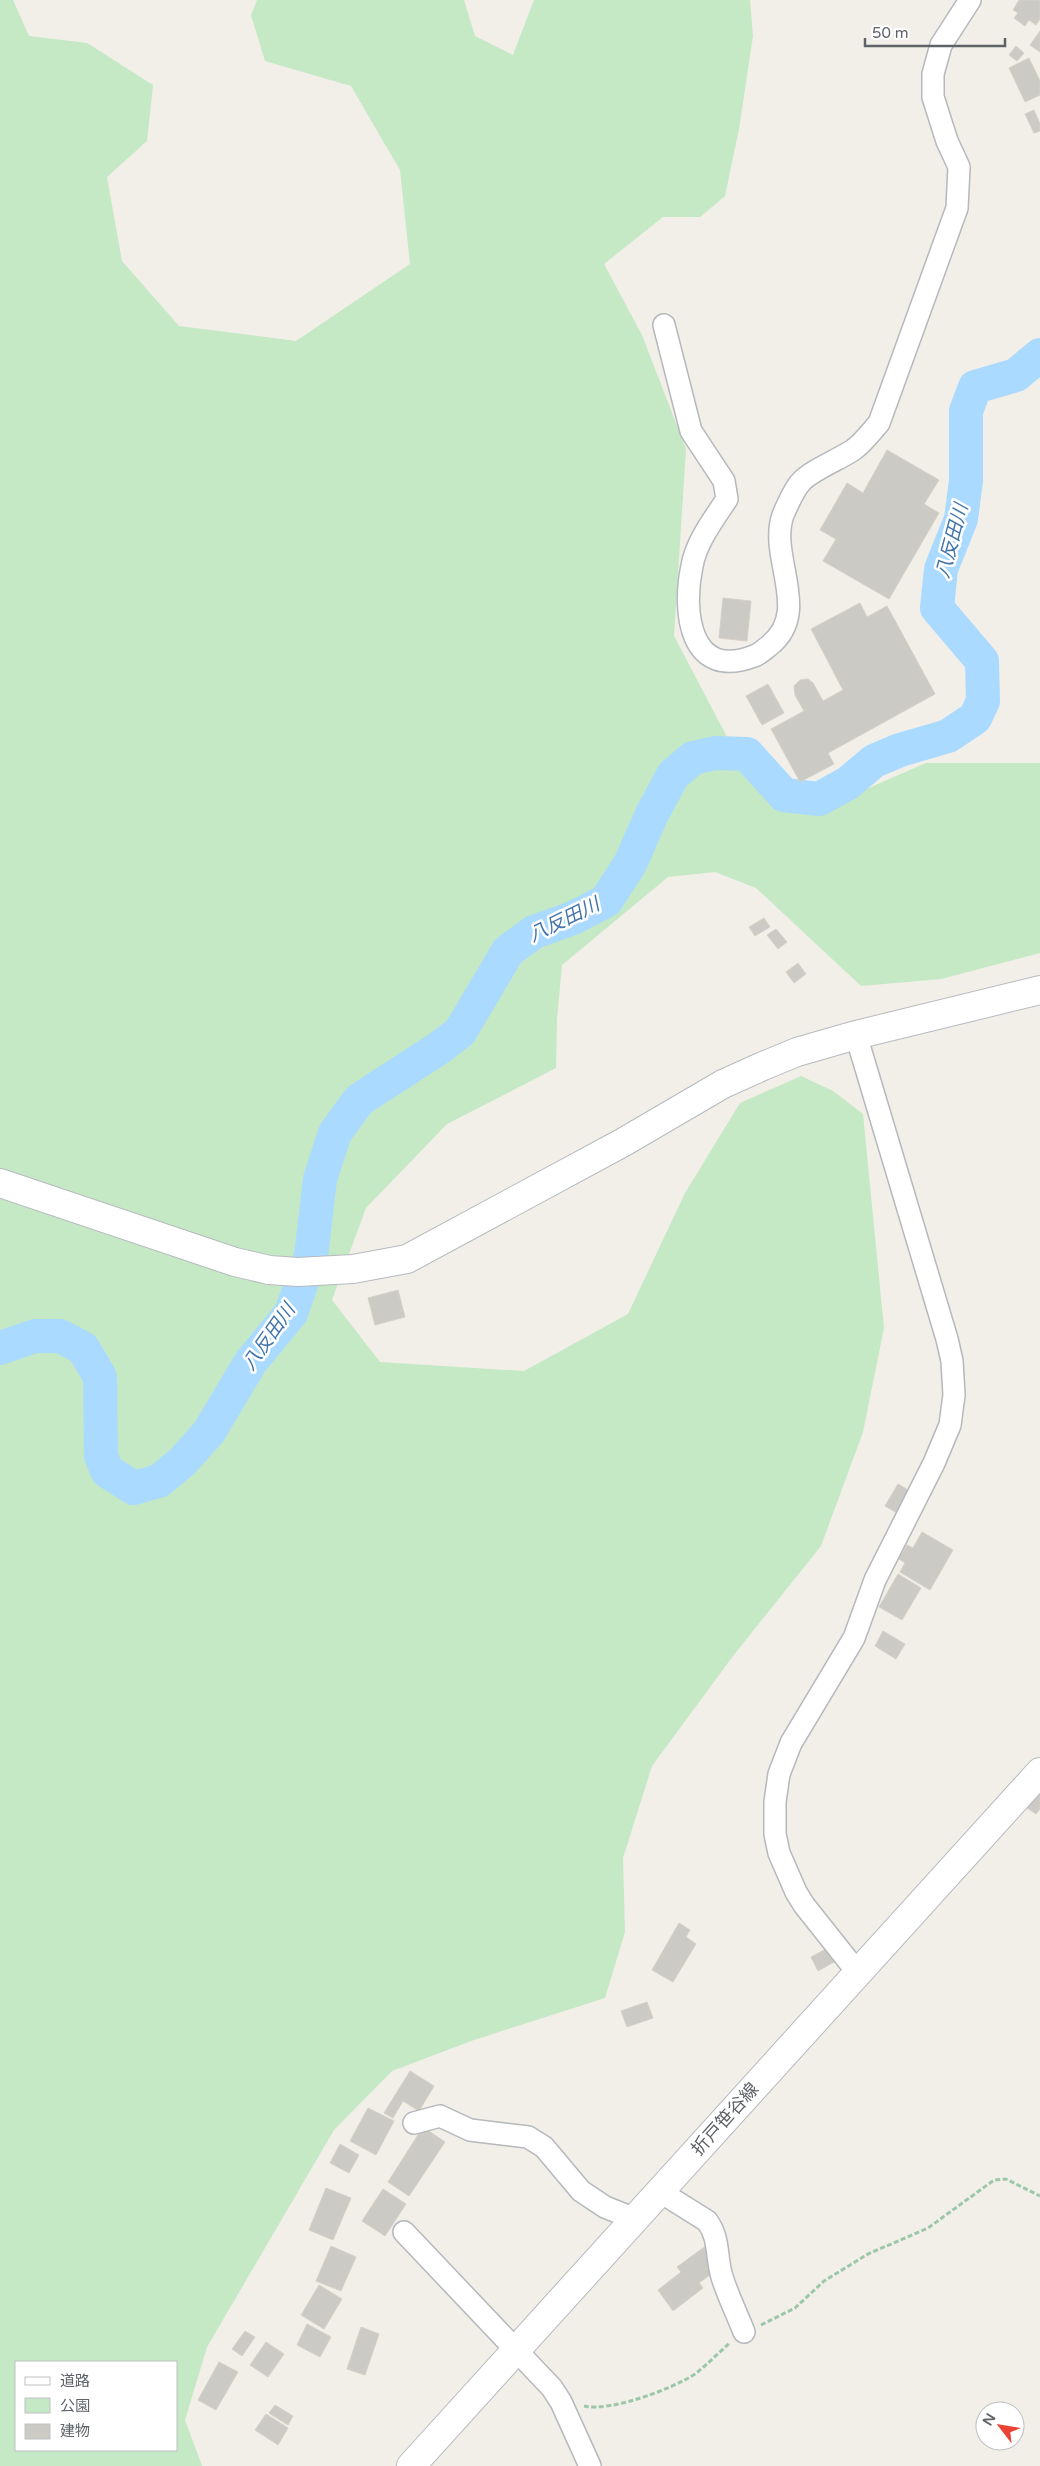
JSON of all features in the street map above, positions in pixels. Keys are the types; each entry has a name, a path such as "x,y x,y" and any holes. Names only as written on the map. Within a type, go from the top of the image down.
{"street":[{"path":"664,325 691,431 724,481 727,499 708,530 692,564 687,603 691,624 702,652 717,661 739,660 756,656 775,641 786,624 788,584 780,541 783,516 801,482 855,449 879,423 958,208 959,167 947,142 933,97 933,74 941,45 970,0"},
{"path":"0,1183 235,1262 269,1270 338,1270 408,1259 622,1143 723,1084 797,1052 1040,990"},
{"path":"856,1036 947,1339 952,1362 954,1395 950,1425 934,1463 875,1580 854,1638 791,1743 779,1774 775,1802 775,1834 779,1853 804,1905 858,1973"},
{"name":"折戸笹谷線","path":"411,2466 1040,1772"},
{"path":"414,2123 440,2116 470,2130 528,2138 544,2148 581,2191 605,2207 635,2218"},
{"path":"659,2192 707,2222 712,2228 717,2242 722,2278 744,2332"},
{"path":"404,2232 552,2388 590,2466"}],"path":[{"path":"565,2412 573,2407 599,2407 622,2404 680,2382 695,2374 744,2332 795,2308 824,2281 868,2254 928,2228 994,2180 1006,2179 1040,2196"}],"green space":[{"path":"0,0 13,0 29,36 87,43 153,85 147,141 107,177 122,261 179,326 296,341 410,264 400,170 351,86 265,61 251,15 257,0 464,0 475,36 513,55 534,0 750,0 753,36 739,129 725,196 700,217 663,217 604,264 642,335 686,449 674,636 736,754 816,811 926,763 1040,763 1040,953 941,979 861,986 756,888 715,872 668,877 562,965 557,1019 556,1068 447,1124 366,1208 332,1300 380,1362 524,1371 628,1314 685,1193 740,1103 801,1076 833,1091 863,1114 884,1328 863,1432 821,1546 733,1656 652,1766 623,1858 625,1932 605,1998 474,2040 392,2071 334,2130 207,2347 185,2420 202,2466 0,2466"}],"building":[{"path":"1019,0 1040,0 1040,19 1036,25 1029,20 1025,26 1014,18 1018,13 1013,10"},
{"path":"1040,31 1040,52 1030,45"},
{"path":"1016,46 1024,53 1017,61 1009,55"},
{"path":"1029,58 1040,81 1040,95 1025,102 1009,68"},
{"path":"1034,110 1040,124 1040,131 1034,133 1025,114"},
{"path":"887,450 939,480 924,504 939,513 889,599 823,561 836,539 820,530 847,483 863,493"},
{"path":"723,598 751,601 747,641 719,638"},
{"path":"860,603 867,617 887,606 935,694 828,753 834,764 800,782 771,729 804,711 795,695 794,686 800,680 808,679 813,683 823,701 843,690 811,629"},
{"path":"768,684 784,713 762,725 746,696"},
{"path":"764,918 770,927 755,936 749,927"},
{"path":"776,929 787,942 778,949 767,935"},
{"path":"798,963 806,974 794,983 786,972"},
{"path":"398,1290 405,1317 375,1325 368,1298"},
{"path":"898,1484 910,1491 897,1513 885,1506"},
{"path":"922,1532 953,1550 930,1590 900,1572 905,1563 899,1559 907,1545 913,1548"},
{"path":"898,1574 921,1588 902,1620 879,1607"},
{"path":"883,1631 905,1644 896,1659 875,1646"},
{"path":"1040,1787 1040,1809 1036,1814 1027,1808"},
{"path":"679,1923 690,1930 686,1937 696,1944 673,1982 652,1970"},
{"path":"826,1949 834,1962 818,1971 811,1957"},
{"path":"647,2002 653,2018 627,2027 621,2011"},
{"path":"410,2071 434,2086 419,2111 403,2101 393,2118 384,2113"},
{"path":"368,2108 394,2121 376,2155 350,2141"},
{"path":"423,2127 445,2142 409,2196 388,2182"},
{"path":"340,2144 359,2155 349,2173 330,2163"},
{"path":"326,2188 351,2198 333,2240 309,2230"},
{"path":"383,2189 406,2204 385,2236 362,2221"},
{"path":"707,2245 714,2255 707,2261 711,2266 707,2268 711,2274 699,2283 703,2288 673,2311 658,2290 681,2272 677,2267"},
{"path":"331,2246 356,2257 341,2291 316,2281"},
{"path":"319,2285 342,2299 324,2329 301,2315"},
{"path":"307,2324 331,2337 320,2357 297,2345"},
{"path":"361,2327 379,2334 365,2375 347,2369"},
{"path":"245,2331 255,2337 242,2356 232,2349"},
{"path":"266,2342 284,2354 268,2377 250,2365"},
{"path":"219,2362 238,2372 216,2410 198,2400"},
{"path":"275,2405 293,2416 288,2425 269,2413"},
{"path":"266,2414 288,2428 278,2445 255,2430"}],"waterway":[{"name":"八反田川","path":"0,1348 35,1336 60,1336 83,1348 100,1377 101,1456 107,1471 134,1488 159,1481 182,1462 209,1432 250,1363 291,1313 311,1256 320,1179 335,1133 359,1100 439,1048 460,1032 508,951 534,932 573,918 606,901 630,864 652,814 673,775 693,758 715,753 747,754 784,795 819,799 848,783 874,761 900,750 948,736 975,718 983,701 982,661 937,608 941,569 961,519 966,481 966,411 975,387 1016,375 1040,355"}]}
